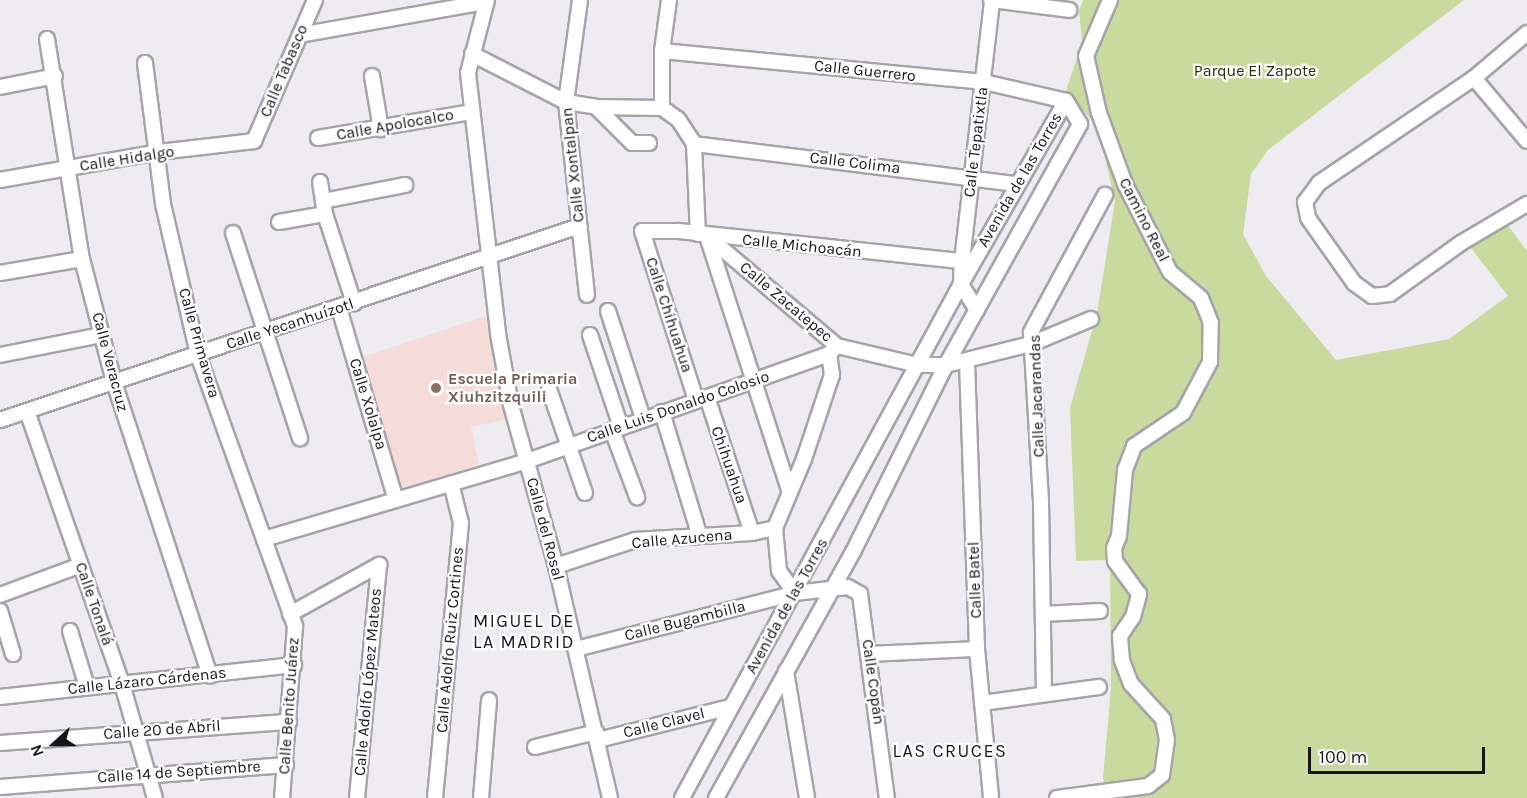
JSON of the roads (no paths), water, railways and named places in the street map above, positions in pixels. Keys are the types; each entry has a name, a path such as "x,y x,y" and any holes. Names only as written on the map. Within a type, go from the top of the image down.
{"street":[{"name":"Calle Tabasco","path":"254,141 315,0"},
{"name":"Calle Xontalpan","path":"580,0 566,102 586,295"},
{"path":"662,108 662,51 669,0"},
{"path":"992,0 1069,10"},
{"name":"Calle Tepatixtla","path":"961,284 992,0"},
{"name":"Camino Real","path":"1096,796 1148,786 1162,775 1167,740 1163,719 1131,684 1122,660 1120,636 1133,617 1139,594 1115,561 1114,548 1119,536 1125,470 1134,446 1183,413 1210,362 1211,323 1201,298 1170,272 1125,184 1100,113 1086,56 1110,0"},
{"path":"300,35 487,1"},
{"name":"Calle Apolocalco","path":"487,1 468,73 490,259"},
{"path":"1527,33 1474,78 1319,183 1305,202 1308,218 1354,283 1372,296 1390,294 1461,243 1527,204"},
{"name":"Calle Veracruz","path":"47,39 55,76 82,259 114,382 210,676"},
{"name":"Calle Guerrero","path":"662,51 984,82 1066,101"},
{"path":"472,54 566,102 596,107 662,108 678,119 694,144 703,235 755,381 789,490"},
{"name":"Calle Primavera","path":"145,63 159,152 163,204 198,355 290,614"},
{"path":"0,87 55,76"},
{"path":"372,76 381,129"},
{"path":"1474,78 1527,141"},
{"name":"Avenida de las Torres","path":"682,798 1016,184 1066,101 1080,124 946,365 834,587 716,798"},
{"path":"596,107 632,143 649,143"},
{"name":"Calle Apolocalco","path":"318,138 471,112"},
{"name":"Calle Hidalgo","path":"0,180 159,152 254,141"},
{"name":"Calle Colima","path":"694,144 971,176 1016,184"},
{"path":"320,182 324,207 354,303"},
{"path":"279,222 405,185"},
{"name":"Calle Jacarandas","path":"1044,693 1041,501 1031,332 1105,195"},
{"name":"Calle Yecanhuízotl","path":"0,420 490,259 579,226"},
{"name":"Calle Michoacán","path":"642,231 962,261"},
{"name":"Calle Chihuahua","path":"642,231 701,399"},
{"path":"233,233 268,332 300,438"},
{"name":"Calle Zacatepec","path":"703,235 833,350"},
{"path":"0,273 82,259"},
{"name":"Calle del Rosal","path":"490,259 511,405 556,566 610,798"},
{"path":"961,284 976,310"},
{"name":"Calle Xolalpa","path":"339,308 396,500"},
{"path":"608,310 643,419"},
{"path":"795,593 779,571 775,528 789,490 804,459 832,375 833,350 918,365 946,365 967,362 1031,344 1091,319"},
{"path":"0,355 102,335"},
{"path":"590,335 637,497"},
{"name":"Calle Luis Donaldo Colosio","path":"264,540 527,461 755,381 833,350"},
{"name":"Calle Batel","path":"967,362 977,649 991,798"},
{"path":"549,389 585,493"},
{"name":"Chihuahua","path":"701,399 752,533"},
{"name":"Calle Tonalá","path":"27,411 122,684 155,798"},
{"path":"662,412 699,534"},
{"name":"Calle Adolfo Ruiz Cortines","path":"435,798 461,523 452,483"},
{"name":"Calle Azucena","path":"556,566 635,540 699,534 752,533 775,528"},
{"path":"0,595 81,565"},
{"name":"Calle Adolfo López Mateos","path":"290,614 379,565 357,798"},
{"name":"Calle Bugambilla","path":"576,649 795,593 834,587"},
{"name":"Calle Copán","path":"834,587 848,587 860,594 870,654 887,798"},
{"path":"0,610 3,634 13,654"},
{"path":"1043,614 1100,610"},
{"name":"Calle Benito Juárez","path":"282,798 294,665 295,626 290,614"},
{"path":"70,631 87,687"},
{"path":"870,654 977,649"},
{"name":"Calle Lázaro Cárdenas","path":"0,697 210,676 294,665"},
{"path":"786,671 807,798"},
{"path":"982,702 1099,687"},
{"path":"480,798 489,700"},
{"name":"Calle Clavel","path":"535,747 730,707"},
{"name":"Calle 20 de Abril","path":"0,743 134,731 289,722"},
{"name":"Calle 14 de Septiembre","path":"0,787 148,773 286,765"},
{"path":"1057,798 1096,796"}],"place":[{"name":"Escuela Primaria Xiuhzitzquili","path":"436,388"}],"district":[{"name":"MIGUEL DE LA MADRID","path":"524,632"},
{"name":"LAS CRUCES","path":"950,751"}],"park label":[{"name":"Parque El Zapote","path":"1255,71"}]}
